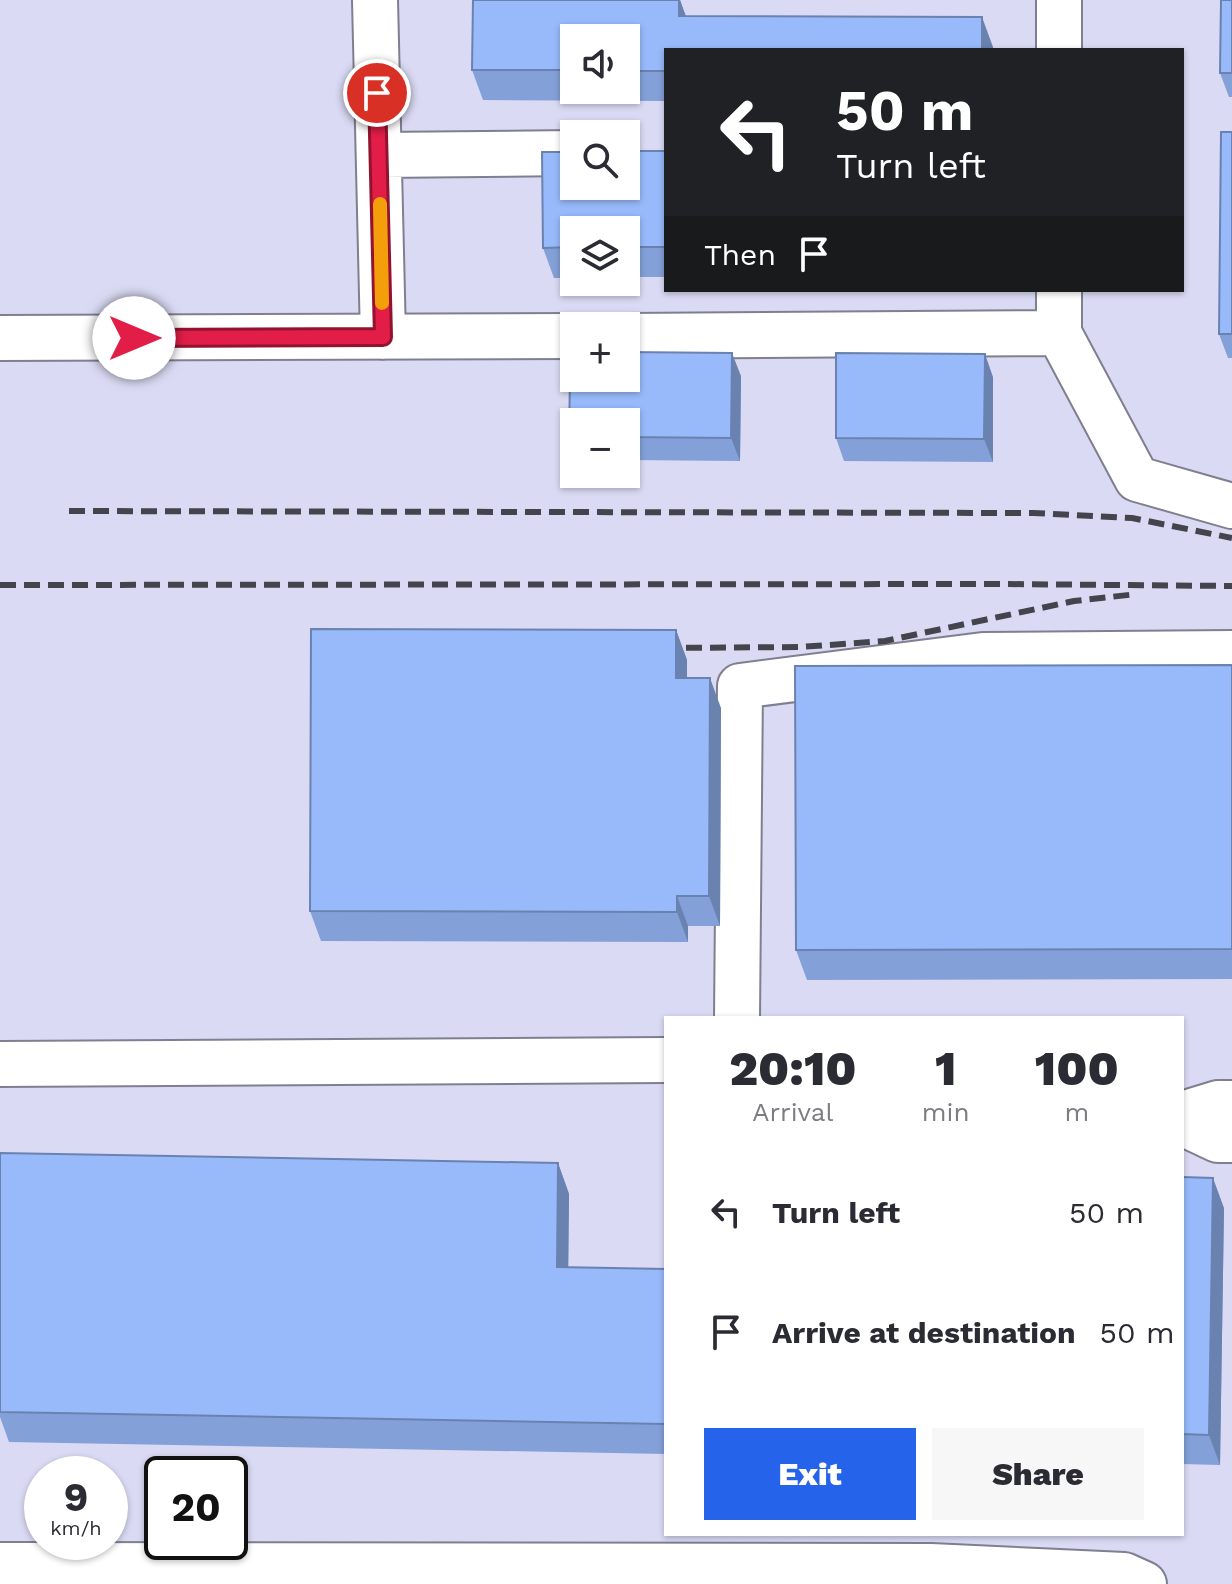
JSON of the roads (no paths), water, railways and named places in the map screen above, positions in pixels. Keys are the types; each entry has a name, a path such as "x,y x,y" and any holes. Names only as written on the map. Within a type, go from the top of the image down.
{"street":[{"path":"375,0 383,337"},
{"path":"1059,0 1059,48"},
{"path":"379,155 560,153"},
{"path":"1059,292 1059,333 1137,479 1232,506"},
{"path":"640,336 1059,333"},
{"path":"0,338 560,336"},
{"path":"737,1016 740,686 983,655 1232,653"},
{"path":"0,1064 664,1060"},
{"path":"1184,1113 1218,1103 1232,1103"},
{"path":"1184,1124 1218,1140 1232,1140"},
{"path":"0,1565 931,1566 1124,1575 1144,1584"}],"railway":[{"path":"69,511 1033,513 1132,518 1232,538"},
{"path":"0,585 1232,586"},
{"path":"662,648 800,647 885,641 1074,601 1137,594"}]}
